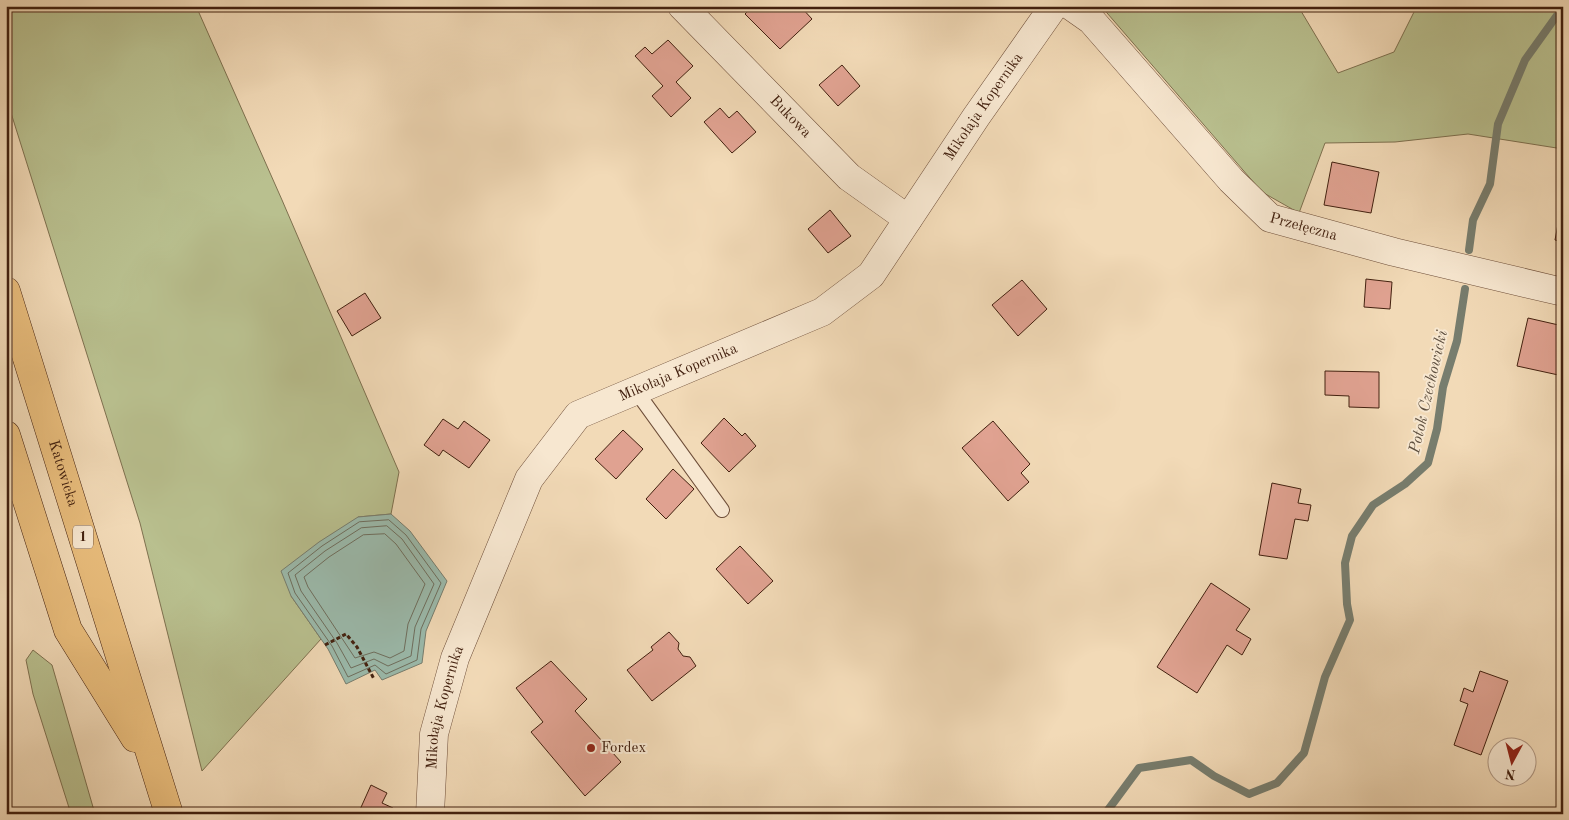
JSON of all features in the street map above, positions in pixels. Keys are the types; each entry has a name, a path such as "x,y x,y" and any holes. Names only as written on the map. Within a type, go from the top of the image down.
{"main road":[{"name":"Katowicka","path":"6,291 169,814"},
{"name":"Katowicka","path":"6,435 68,630 156,771"}],"street":[{"name":"Bukowa","path":"682,6 848,177 908,219"},
{"name":"Mikołaja Kopernika","path":"430,814 434,734 455,658 529,479 578,415 822,312 872,275 908,219 1054,6"},
{"name":"Przełęczna","path":"1072,6 1092,20 1231,180 1270,218 1394,252 1563,292"}],"lane":[{"path":"636,391 722,510"}],"path":[{"path":"325,645 346,634 357,646 374,679"}],"green space":[{"path":"6,6 196,6 399,472 391,514 358,517 291,596 321,639 202,771 140,523 6,97"},
{"path":"1101,6 1298,6 1338,73 1394,52 1417,6 1563,6 1563,149 1468,134 1395,142 1325,143 1299,213 1262,192"},
{"path":"33,650 52,665 95,814 71,814 33,694 26,660"}],"water":[{"path":"391,514 410,531 447,581 426,631 422,663 382,680 375,670 346,684 328,649 291,596 281,571 319,542 358,517"}],"building":[{"path":"753,6 800,6 812,19 780,49 745,14"},
{"path":"668,40 693,66 676,82 691,98 671,117 652,96 663,86 635,56 645,47 652,54"},
{"path":"842,65 860,86 838,106 819,85"},
{"path":"720,108 729,118 737,111 756,132 732,153 704,122"},
{"path":"1332,162 1379,172 1371,213 1324,205"},
{"path":"1563,197 1563,242 1555,240"},
{"path":"830,210 851,236 828,253 808,229"},
{"path":"1366,279 1392,282 1390,309 1364,307"},
{"path":"1022,280 1047,309 1018,336 992,305"},
{"path":"365,293 381,318 352,336 337,311"},
{"path":"1528,318 1563,326 1563,376 1517,366"},
{"path":"1325,371 1379,372 1379,408 1349,407 1349,396 1325,395"},
{"path":"724,418 742,436 745,433 756,446 729,472 701,443"},
{"path":"443,419 458,429 464,421 490,440 469,468 443,450 439,456 424,445"},
{"path":"993,421 1030,464 1021,473 1029,482 1008,501 962,448"},
{"path":"623,430 643,449 616,479 595,459"},
{"path":"673,469 694,489 666,519 646,499"},
{"path":"1272,483 1301,489 1298,503 1311,505 1308,521 1295,519 1287,559 1259,555"},
{"path":"740,546 773,581 748,604 716,569"},
{"path":"1211,583 1250,609 1236,630 1251,639 1242,655 1227,645 1197,693 1157,667"},
{"path":"669,632 679,643 678,649 683,656 690,657 696,666 652,701 627,670 653,650 651,647"},
{"path":"551,661 587,699 575,711 621,762 585,796 531,732 543,722 516,688"},
{"path":"1480,671 1508,681 1481,755 1454,745 1468,704 1460,701 1464,688 1473,692"},
{"path":"371,785 387,793 382,803 393,808 390,814 358,814"}],"waterway":[{"name":"Potok Czechowicki","path":"1469,250 1473,220 1490,184 1498,124 1525,60 1563,7"},
{"name":"Potok Czechowicki","path":"1105,814 1139,768 1191,760 1214,776 1249,794 1277,783 1304,753 1325,677 1350,620 1347,604 1345,563 1352,536 1373,505 1405,484 1428,463 1437,429 1443,387 1457,341 1465,289"}],"place":[{"name":"Fordex","path":"591,748"}]}
